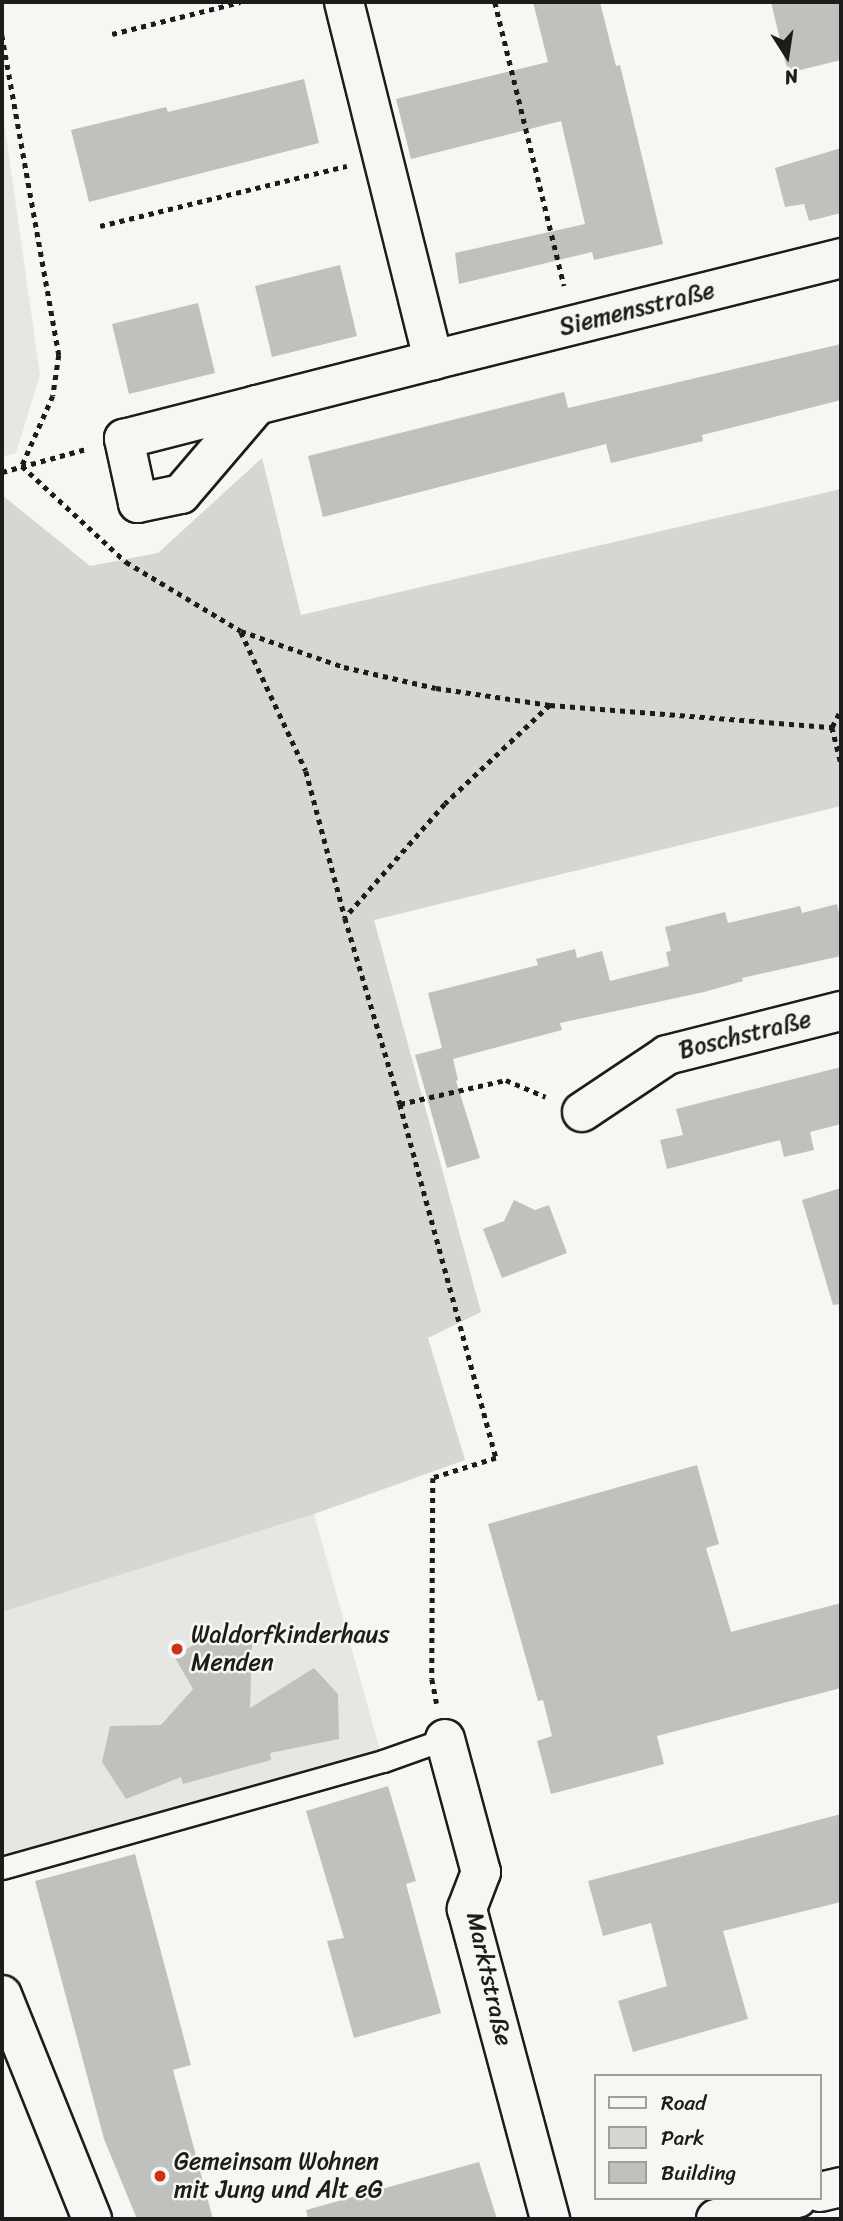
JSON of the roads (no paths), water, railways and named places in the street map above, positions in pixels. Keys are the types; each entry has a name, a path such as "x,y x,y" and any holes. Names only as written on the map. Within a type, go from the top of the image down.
{"street":[{"path":"344,2 433,360"},
{"name":"Siemensstraße","path":"257,405 181,494 138,503 124,439 433,360 841,258"},
{"name":"Boschstraße","path":"582,1112 667,1055 841,1011"},
{"name":"Marktstraße","path":"445,1739 481,1872 467,1909 551,2219"},
{"path":"2,1995 92,2219"},
{"path":"822,2192 841,2187"},
{"path":"716,2219 789,2200"}],"lane":[{"path":"2,1868 370,1764 445,1739"}],"place":[{"name":"Waldorfkinderhaus Menden","path":"177,1649"},
{"name":"Gemeinsam Wohnen mit Jung und Alt eG","path":"160,2176"}]}
